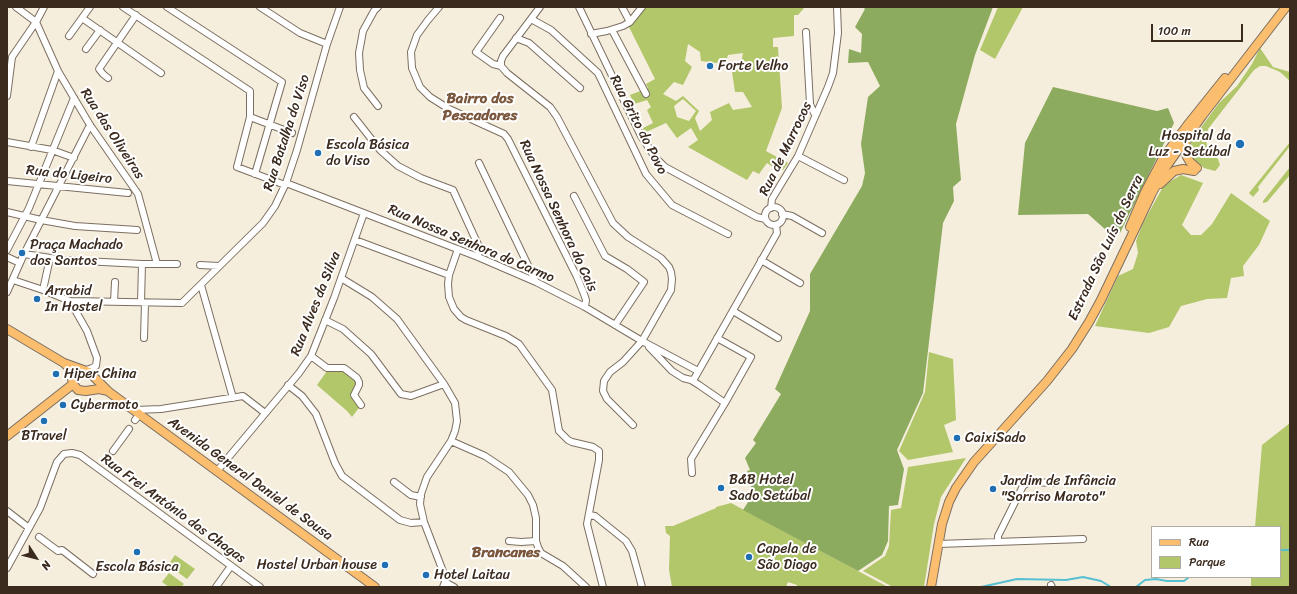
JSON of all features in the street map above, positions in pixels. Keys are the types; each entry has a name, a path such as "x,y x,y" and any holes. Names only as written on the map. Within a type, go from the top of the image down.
{"main road":[{"name":"Estrada São Luís da Serra","path":"1056,369 1071,348 1090,314 1145,192 1163,158 1208,98 1282,7"},
{"name":"Estrada São Luís da Serra","path":"931,587 945,513 956,488 964,475 1056,369 1078,340 1095,311 1160,178 1188,135 1286,7"},
{"path":"1148,200 1171,172 1183,169 1195,170 1185,151 1188,135"},
{"path":"7,329 64,362 87,371 93,377 94,383 90,389 86,391"},
{"path":"64,362 70,369 73,382 78,390 86,391 99,389 109,392"},
{"path":"7,436 73,382 77,373 87,371"},
{"name":"Avenida General Daniel de Sousa","path":"87,371 109,392 136,414 217,471 375,587"}],"street":[{"path":"16,7 36,22"},
{"path":"7,96 12,57 36,22 44,7"},
{"path":"69,36 90,7"},
{"path":"123,7 250,91 250,117 292,132"},
{"path":"167,7 282,82 271,124 255,174"},
{"path":"260,7 300,32 327,44"},
{"name":"Rua Batalha do Viso","path":"143,303 182,304 262,223 275,206 285,184 301,135 327,44 340,7"},
{"path":"378,7 374,11 363,31 358,54 364,88 378,106"},
{"name":"Rua Nossa Senhora do Cais","path":"439,7 417,35 411,52 412,68 420,87 430,97 448,109 504,134 512,146 577,277 586,300 585,307"},
{"path":"540,7 501,58 501,66 505,72 545,102 554,111 609,216 617,228 628,238 660,258 669,267 672,279 671,290 642,341 623,362 610,372 604,381 604,391 607,399 634,425"},
{"path":"578,7 641,136 655,157 665,167 757,217 765,219 769,224 776,225 782,221 782,214 778,209 771,208 766,211 765,219"},
{"path":"622,7 630,22"},
{"path":"591,34 612,30 623,26 630,22 642,7"},
{"name":"Rua de Marrocos","path":"771,208 772,199 798,156 833,73 838,33 837,7"},
{"path":"108,78 99,69 136,15"},
{"path":"82,18 161,73"},
{"path":"500,18 476,52 493,64 501,66"},
{"name":"Rua Grito do Povo","path":"531,19 551,30 598,73 646,174 672,205 728,234"},
{"name":"Rua das Oliveiras","path":"36,22 58,71 90,125 138,194 157,264"},
{"path":"86,49 100,30"},
{"path":"612,30 646,94"},
{"path":"806,32 810,104 816,114"},
{"path":"516,38 529,43 580,88"},
{"path":"31,147 58,71"},
{"path":"7,250 38,185 74,98"},
{"name":"Rua Nossa Senhora do Carmo","path":"250,117 237,167 364,213 478,257 536,282 585,307 642,341"},
{"path":"354,117 386,157 408,172 436,184 450,188 454,191 479,247 478,257"},
{"path":"7,292 24,254 90,125"},
{"path":"7,142 52,150 74,158"},
{"path":"798,156 844,180"},
{"path":"480,164 536,282"},
{"name":"Rua do Ligeiro","path":"7,182 128,193"},
{"path":"574,196 605,256 627,269 644,282 615,325"},
{"path":"7,212 75,226 137,230"},
{"name":"Rua Alves da Silva","path":"217,471 311,356 364,213"},
{"path":"782,214 792,216 822,233"},
{"path":"695,376 776,233 776,225"},
{"path":"355,240 448,275"},
{"path":"458,249 448,275 449,296 457,314 471,323 506,336 519,344 552,390 558,428 560,431 568,440 593,447 599,451 599,460 587,530 603,587"},
{"path":"24,254 64,260 142,264 177,264"},
{"path":"7,257 20,263"},
{"path":"43,290 50,258"},
{"path":"761,260 800,284"},
{"path":"142,264 144,338"},
{"path":"200,265 219,266"},
{"path":"7,274 13,278 70,301 143,303"},
{"path":"341,278 372,297 397,319 444,384 455,403 457,421 455,431 427,477 421,496 421,513 444,574 444,585 454,587"},
{"path":"114,302 115,282"},
{"path":"201,285 233,398"},
{"path":"70,301 87,331 97,358 96,366 87,371"},
{"path":"732,311 778,338"},
{"path":"325,320 343,329 371,354 401,394 411,396 444,384"},
{"path":"692,473 691,460 751,357 717,338"},
{"path":"642,341 680,361 695,376 699,385 725,403"},
{"path":"642,341 672,371 683,378 695,376"},
{"path":"311,356 327,368 344,368 357,378 359,385 354,395 361,405"},
{"path":"672,371 676,362 680,361"},
{"path":"288,385 302,396 316,414 335,463 342,476 400,520 411,523 424,522"},
{"path":"136,414 243,396 265,413"},
{"path":"113,451 129,429"},
{"path":"450,441 485,456 509,472 528,495 533,505 536,518 536,540 541,553 562,566 586,587"},
{"name":"Rua Frei António das Chagas","path":"29,528 40,508 57,462 64,454 72,453 80,455 260,587"},
{"path":"100,469 104,463"},
{"path":"394,482 411,495 421,496"},
{"path":"998,542 998,536 1023,486 1029,482 1055,483"},
{"path":"7,512 29,528 8,565"},
{"path":"589,515 595,516 626,541 632,551 642,587"},
{"path":"38,537 58,551 62,550 93,574"},
{"path":"938,544 1083,539"},
{"path":"509,541 521,542 536,540"},
{"path":"216,587 230,566"}],"green space":[{"path":"644,7 805,7 798,15 794,15 794,36 773,38 773,47 778,47 782,108 766,151 788,163 783,170 780,169 779,171 767,163 759,174 753,171 747,180 688,147 698,140 691,128 677,138 666,123 644,133 643,128 653,123 647,110 651,107 647,100 634,104 630,95 648,88 646,84 655,79 628,25","holes":["688,44 700,52 701,61 725,64 728,55 743,53 740,68 732,72 735,92 743,92 752,107 733,110 729,103 710,112 712,120 700,131 695,118 699,111 683,96 676,101 663,94 674,82 683,85 692,67 685,61","683,99 696,111 689,121 677,117 674,106"]},
{"path":"863,7 993,7 975,55 956,124 961,180 953,187 954,201 943,223 923,393 897,450 904,469 898,505 889,506 888,541 882,555 858,571 743,510 750,499 751,485 748,478 750,477 747,471 750,470 745,458 756,443 753,440 781,394 775,389 810,311 810,274 862,186 865,173 861,144 868,97 880,86 868,62 848,63 849,49 861,53 862,34 855,27 865,9"},
{"path":"998,7 1023,7 995,59 980,50"},
{"path":"1260,48 1273,67 1290,72 1290,81 1280,72 1266,66 1260,66 1254,70 1208,129 1206,138 1207,147 1218,159 1220,165 1215,171 1204,168 1191,157 1191,141 1219,103 1237,86 1252,64"},
{"path":"1053,87 1157,111 1168,108 1174,123 1120,233 1107,231 1088,214 1018,215 1025,143"},
{"path":"1290,142 1290,146 1258,187 1259,190 1253,197 1249,193"},
{"path":"1290,167 1290,175 1267,202 1263,203 1263,201"},
{"path":"1181,175 1203,183 1182,225 1191,235 1201,235 1212,224 1231,193 1270,221 1259,245 1243,266 1244,276 1231,278 1227,298 1207,299 1181,306 1169,327 1149,333 1095,326 1118,276 1133,269 1138,253 1136,241 1143,223 1164,185"},
{"path":"929,352 953,359 956,420 944,425 953,452 908,460 899,451 925,392"},
{"path":"342,367 358,380 355,391 361,405 352,417 317,385 327,371"},
{"path":"1290,423 1290,587 1251,587 1251,578 1281,578 1281,526 1255,526 1262,445"},
{"path":"966,458 941,497 934,524 924,587 893,587 863,571 885,556 889,546 891,510 901,508 908,467"},
{"path":"731,503 888,587 797,587 797,585 788,582 786,587 672,587 669,570 670,536 666,533 665,526 673,526 716,507"},
{"path":"175,555 195,569 187,579 168,565"},
{"path":"169,573 184,584 181,587 169,587 162,582"}],"waterway":[{"path":"1281,550 1290,550"},
{"path":"981,587 1017,579 1066,580 1083,577 1101,581 1111,587"},
{"path":"1136,587 1145,580 1156,579 1167,581 1184,581 1188,578"}],"tunnel":[{"path":"104,463 113,451"}],"place":[{"name":"Forte Velho","path":"710,66"},
{"name":"Hospital da Luz - Setúbal","path":"1240,144"},
{"name":"Escola Básica do Viso","path":"318,153"},
{"name":"Praça Machado dos Santos","path":"22,253"},
{"name":"Arrabid In Hostel","path":"37,299"},
{"name":"Hiper China","path":"56,374"},
{"name":"Cybermoto","path":"63,405"},
{"name":"BTravel","path":"44,421"},
{"name":"CaixiSado","path":"957,438"},
{"name":"B&B Hotel Sado Setúbal","path":"721,488"},
{"name":"Jardim de Infância \"Sorriso Maroto\"","path":"993,489"},
{"name":"Escola Básica","path":"137,552"},
{"name":"Capela de São Diogo","path":"749,557"},
{"name":"Hostel Urban house","path":"385,565"},
{"name":"Hotel Laitau","path":"426,575"}],"district":[{"name":"Bairro dos Pescadores","path":"480,108"},
{"name":"Brancanes","path":"506,553"}]}
